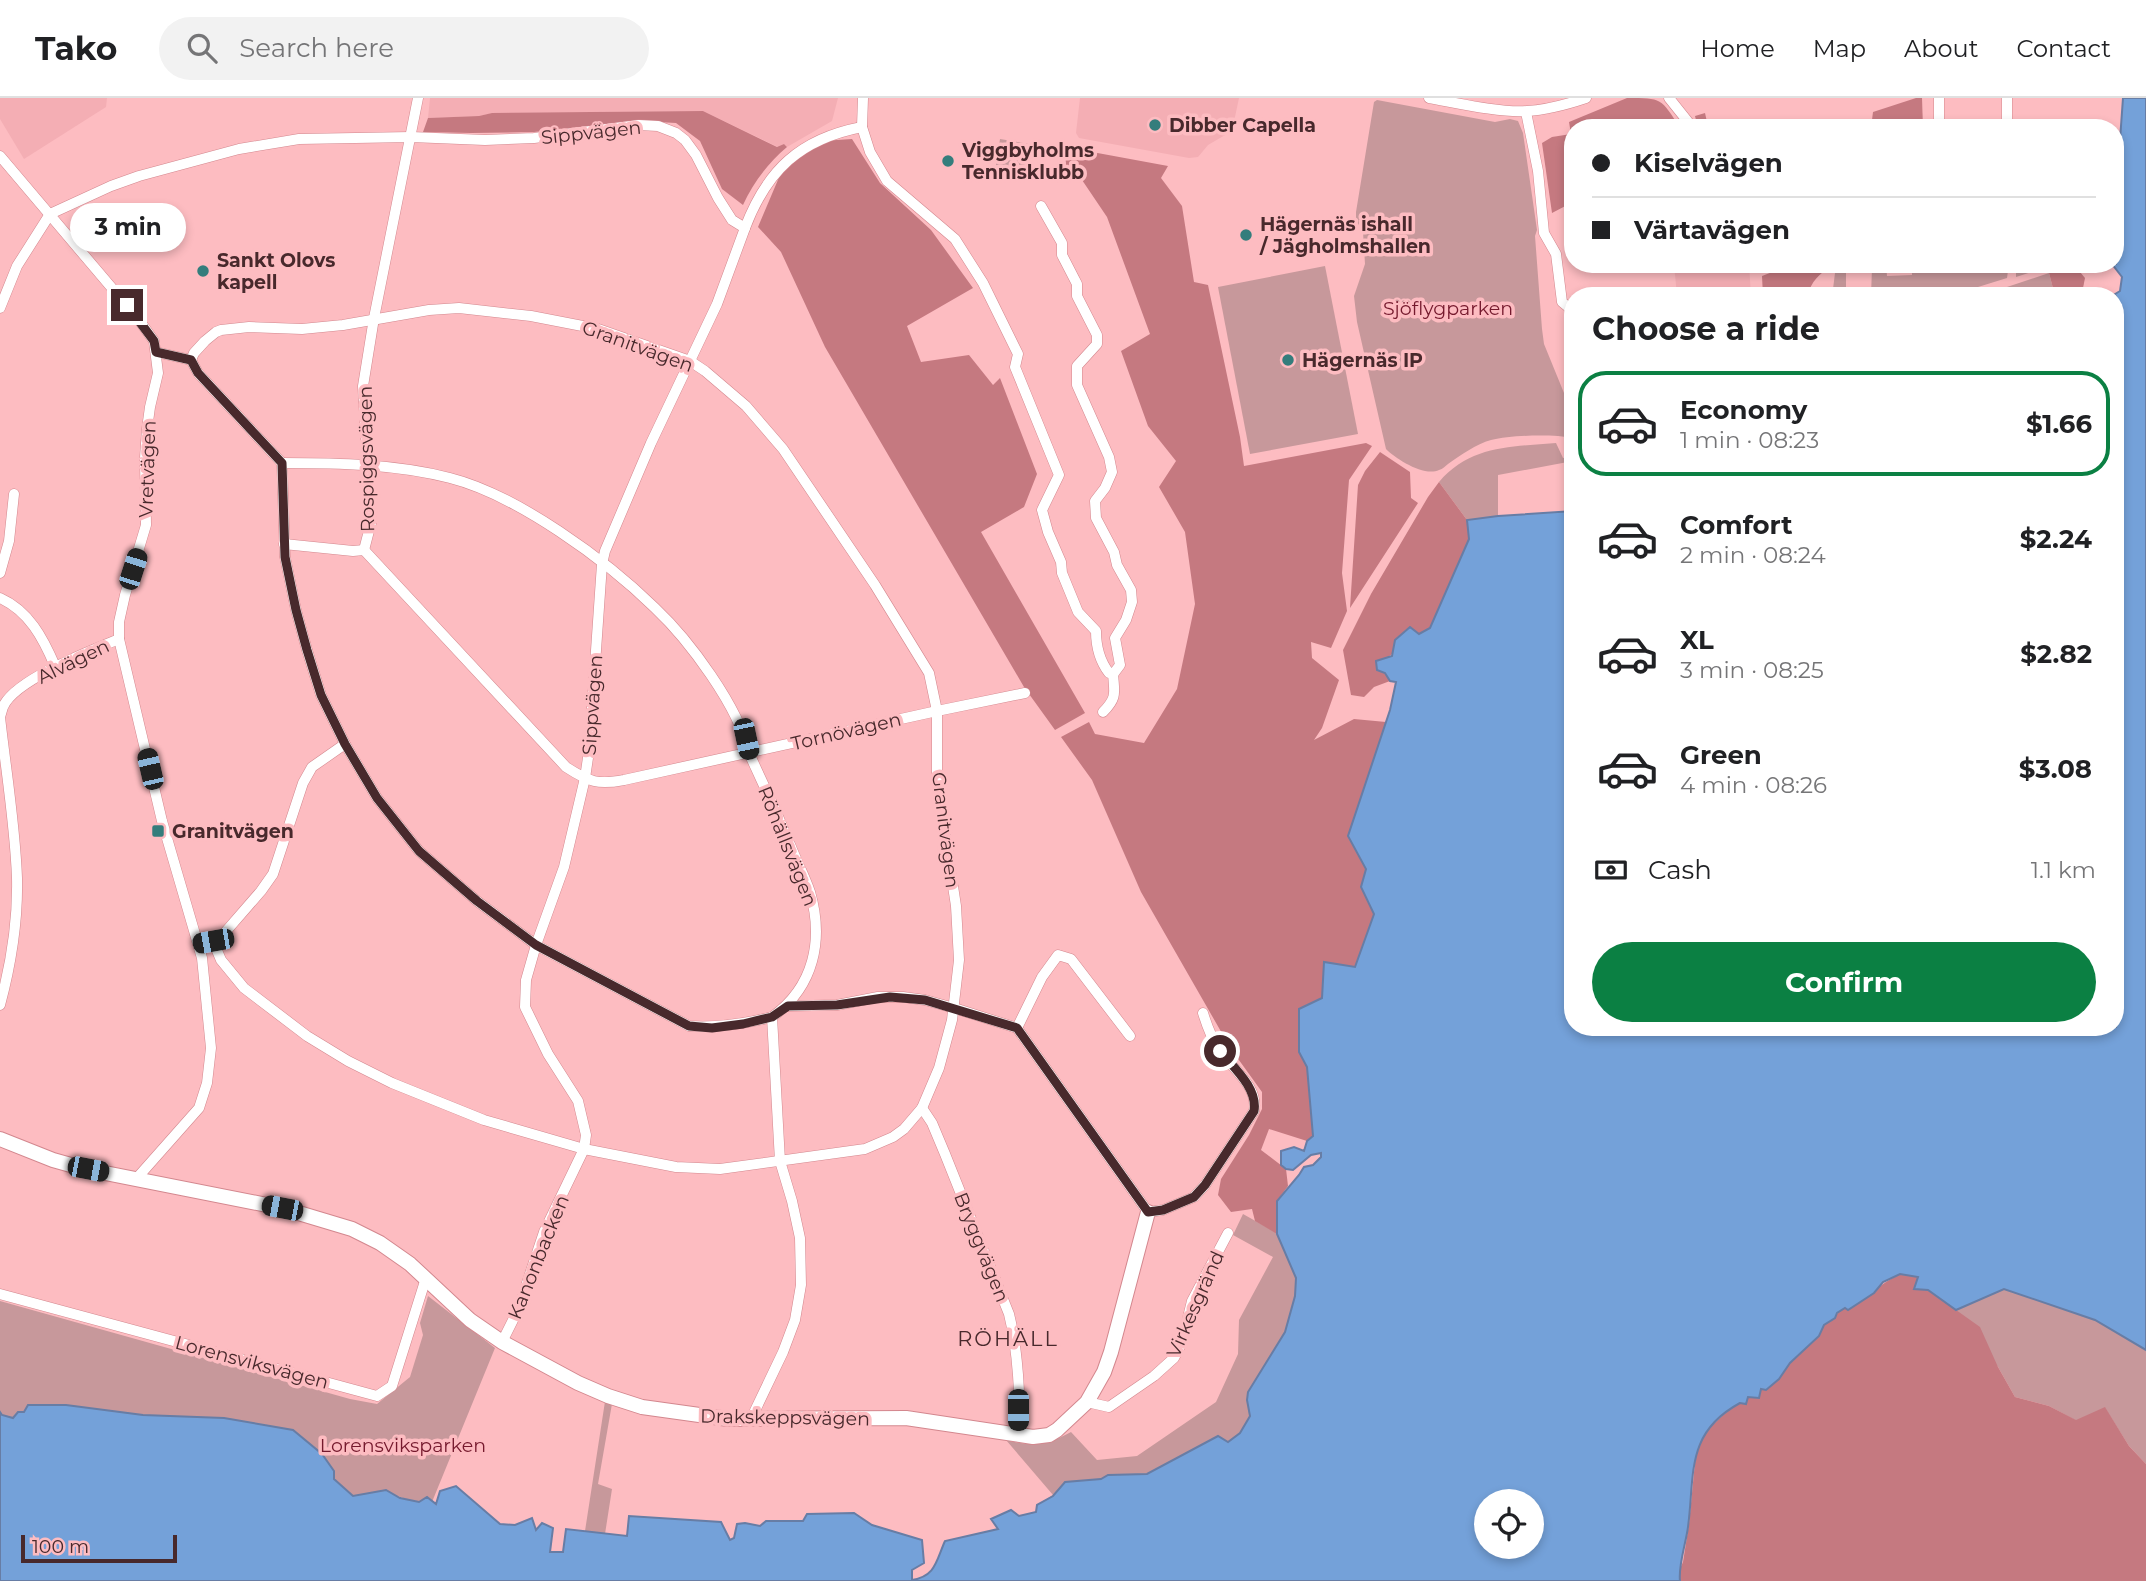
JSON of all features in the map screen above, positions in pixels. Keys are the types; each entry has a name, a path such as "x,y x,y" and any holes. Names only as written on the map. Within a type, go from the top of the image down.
{"street":[{"name":"Rospiggsvägen","path":"418,98 363,386 371,523 365,550 566,767 585,778"},
{"path":"863,98 862,127 870,152 887,181 955,239 983,283 1018,354 1015,367 1059,475 1042,510 1048,532 1078,612 1096,631 1099,656 1109,673 1113,673"},
{"path":"1429,98 1526,112 1586,98"},
{"path":"1669,98 1686,119"},
{"path":"1939,98 1939,119"},
{"path":"2007,98 2007,119"},
{"path":"1526,112 1538,171 1544,233 1556,254 1564,304"},
{"name":"Sippvägen","path":"50,214 123,182 194,160 299,139 534,138 639,125 658,126 685,140 732,220 745,228 717,304 641,464 605,551 585,778"},
{"path":"745,228 753,206 784,163 821,138 862,127"},
{"path":"0,156 139,320 154,341 156,352 191,360 198,373 282,463 284,544 296,610 321,695 345,744 377,798 419,851 477,901 536,945 689,1026 712,1028 772,1017 780,1161 798,1229 802,1285 795,1320 783,1352 751,1419"},
{"path":"1041,206 1062,243 1062,255 1077,284 1077,296 1097,335 1097,344 1077,366 1077,385 1109,457 1111,472 1105,488 1095,502 1097,518 1131,590 1132,602 1126,620 1115,638 1120,665 1113,673"},
{"path":"0,309 17,266 50,214"},
{"name":"Granitvägen","path":"191,360 205,341 221,330 249,327 302,329 343,325 429,310 460,308 531,316 598,329 690,361 746,406 783,449 916,648 929,673 937,711 937,781 959,935 959,960 954,1008 939,1068 922,1108 904,1129 881,1143 846,1153 720,1169 676,1167 583,1149 484,1120 392,1083 348,1061 307,1035 244,988 221,960 213,941"},
{"name":"Vretvägen","path":"137,1178 199,1108 207,1083 211,1048 202,958 162,821 119,639 119,622 125,595 146,524 145,458 150,407 158,373 156,352"},
{"name":"Röhällsvägen","path":"282,463 405,469 451,478 473,486 526,512 566,537 655,607 678,632 731,708 810,891 814,913 815,955 800,989 788,1006 772,1017"},
{"path":"0,573 9,541 14,494"},
{"path":"284,544 365,550"},
{"path":"0,598 13,604 25,615 55,666"},
{"name":"Alvägen","path":"0,1005 11,957 17,878 12,804 1,718 3,706 26,685 55,666 119,639"},
{"path":"1103,712 1112,703 1116,690 1113,673"},
{"name":"Tornövägen","path":"585,778 605,783 1025,694"},
{"path":"198,944 221,937 274,874 303,783 312,767 345,744"},
{"name":"Kanonbacken","path":"502,1342 518,1310 544,1232 583,1149 586,1135 578,1101 548,1054 525,1007 526,980 564,867 585,778"},
{"path":"1017,1028 1042,977 1058,955 1071,959 1130,1036"},
{"path":"788,1006 837,1005 890,997 925,1000 1017,1028 1148,1212 1163,1210 1194,1197 1205,1185 1254,1111 1256,1102 1250,1089 1220,1051 1209,1032 1203,1013"},
{"name":"Bryggvägen","path":"922,1108 937,1133 1009,1314 1014,1334 1017,1384 1018,1425 1015,1434"},
{"name":"Drakskeppsvägen","path":"0,1139 53,1160 88,1169 282,1208 335,1223 380,1243 410,1264 470,1320 502,1342 578,1383 623,1402 669,1412 728,1419 906,1419 1033,1437 1049,1435 1087,1402 1104,1372 1148,1212"},
{"name":"Virkesgränd","path":"1087,1402 1109,1407 1170,1364 1182,1342 1192,1301 1228,1233"},
{"name":"Lorensviksvägen","path":"0,1294 377,1396 392,1386 426,1278"}],"shaded area":[{"path":"0,98 107,98 106,107 24,159 0,119"},
{"path":"430,98 838,98 832,121 787,147 784,144 778,147 703,111 493,113 428,118"},
{"name":"Dibber Capella","path":"1080,98 1239,98 1232,131 1208,145 1198,157 1189,158 1079,138 1076,133"},
{"path":"1627,98 1647,98 1664,105 1674,119 1576,119"},
{"path":"1922,98 1923,119 1872,119 1873,112"},
{"path":"703,111 777,147 784,144 787,147 762,174 743,205 722,189 700,141 676,123 640,121 534,132 423,132 428,118 492,113"},
{"path":"1705,113 1706,119 1696,119 1695,116"},
{"path":"1564,135 1564,207 1552,213 1542,143 1552,137"},
{"path":"852,139 880,183 931,230 973,288 907,326 921,362 969,355 993,385 1000,378 1037,474 1024,507 981,532 1085,713 1055,730 1024,687 825,347 781,252 758,227 783,168 822,141"},
{"path":"1065,147 1168,166 1161,178 1182,206 1194,282 1208,285 1244,466 1366,443 1372,446 1349,480 1342,573 1347,611 1331,648 1311,642 1312,658 1339,680 1322,728 1314,740 1354,719 1386,722 1348,836 1366,869 1361,887 1374,913 1355,967 1322,998 1299,1052 1307,1067 1313,1136 1307,1141 1269,1129 1261,1150 1286,1169 1288,1186 1277,1201 1277,1234 1255,1221 1252,1209 1231,1212 1218,1195 1221,1179 1262,1109 1262,1092 1231,1049 1141,892 1092,780 1061,737 1089,722 1095,734 1144,743 1177,689 1195,604 1185,532 1159,487 1176,461 1148,426 1121,351 1150,334 1107,217 1080,177 1066,165"},
{"path":"1675,273 1750,273 1750,287 1676,287"},
{"path":"1770,273 1822,273 1811,287 1763,287 1762,276"},
{"path":"2049,273 2081,273 2085,278 2083,287 2053,287"},
{"path":"1380,452 1410,472 1411,498 1418,503 1350,608 1358,485"},
{"path":"1439,482 1467,520 1469,539 1430,628 1385,659 1385,673 1390,681 1374,687 1364,697 1351,695 1343,650 1371,594"},
{"path":"1900,1274 1918,1277 1928,1290 1980,1327 2015,1397 2049,1406 2076,1420 2105,1407 2129,1446 2146,1464 2146,1581 1680,1581 1679,1571 1689,1524 1696,1452 1707,1430 1731,1408 1779,1379 1790,1363 1819,1336 1824,1325 1845,1307 1848,1310"}],"green space":[{"name":"Sjöflygparken","path":"1377,100 1495,122 1510,119 1518,121 1523,133 1537,230 1535,236 1544,344 1564,393 1564,437 1532,436 1491,440 1433,472 1411,466 1386,449 1357,322 1354,296 1365,264 1363,232 1356,220 1356,212 1374,102"},
{"path":"1000,139 1029,144 1025,170 996,165"},
{"name":"Hägernäs IP","path":"1325,266 1358,434 1250,454 1218,287"},
{"path":"1835,273 1846,273 1846,287 1833,287"},
{"path":"1872,273 1887,273 1887,276 1912,273 2008,273 2007,278 1978,287 1871,287"},
{"path":"2049,273 2053,287 2007,287"},
{"path":"1556,443 1564,463 1498,475 1498,516 1467,520 1439,482 1464,461 1478,454 1508,447"},
{"path":"1243,1214 1277,1233 1296,1278 1295,1296 1285,1332 1248,1392 1250,1416 1240,1433 1228,1442 1218,1436 1147,1474 1125,1475 1066,1512 1018,1516 1036,1512 1037,1505 1053,1495 1006,1440 1040,1444 1071,1432 1097,1460 1137,1456 1216,1402 1238,1354 1239,1320 1273,1257 1233,1235"},
{"path":"2004,1289 2095,1320 2146,1350 2146,1464 2129,1446 2105,1408 2077,1421 2049,1406 2015,1397 1998,1367 1956,1310"},
{"name":"Lorensviksparken","path":"428,1296 495,1348 432,1502 408,1499 386,1490 353,1497 334,1479 143,1415 66,1405 28,1405 24,1412 13,1418 0,1412 0,1301 350,1399 377,1404 410,1377 423,1335 420,1323"},
{"path":"606,1395 613,1398 598,1484 612,1489 605,1534 585,1531"}],"water":[{"path":"2123,98 2146,98 2146,1350 2095,1320 2004,1289 1956,1310 1928,1290 1914,1289 1918,1277 1900,1274 1883,1282 1874,1293 1848,1310 1845,1308 1837,1313 1835,1318 1824,1325 1819,1336 1790,1363 1779,1379 1766,1390 1761,1389 1759,1398 1748,1397 1746,1404 1740,1403 1722,1415 1701,1441 1693,1472 1680,1581 0,1581 0,1412 13,1418 18,1412 24,1412 28,1405 66,1405 143,1415 224,1418 293,1430 322,1454 334,1471 334,1479 353,1496 386,1490 400,1498 419,1502 427,1497 436,1504 440,1491 456,1486 500,1524 515,1525 532,1518 536,1530 542,1523 553,1528 550,1552 563,1552 566,1529 627,1536 629,1516 721,1522 730,1540 734,1538 737,1524 760,1526 766,1521 803,1521 807,1514 854,1513 872,1525 922,1540 924,1563 912,1570 912,1580 931,1571 945,1541 998,1529 991,1519 1011,1510 1019,1516 1036,1512 1037,1505 1053,1496 1065,1482 1101,1479 1108,1475 1147,1474 1218,1436 1228,1442 1240,1433 1250,1416 1248,1392 1285,1332 1295,1296 1296,1278 1277,1234 1277,1201 1304,1167 1313,1165 1321,1157 1321,1153 1311,1155 1293,1170 1281,1165 1281,1151 1294,1147 1304,1151 1307,1141 1313,1136 1307,1067 1299,1052 1299,1009 1322,998 1324,962 1355,967 1374,914 1361,887 1366,869 1348,836 1390,710 1396,682 1390,681 1385,673 1377,670 1376,661 1392,656 1395,640 1410,627 1419,634 1430,628 1469,539 1467,520 1564,512 1564,1036 2124,1036 2124,287 2121,287 2122,277 2119,273 2124,273"}],"place":[{"name":"Dibber Capella","path":"1155,125"},
{"name":"Viggbyholms Tennisklubb","path":"948,161"},
{"name":"Hägernäs ishall / Jägholmshallen","path":"1246,235"},
{"name":"Sankt Olovs kapell","path":"203,271"},
{"name":"Hägernäs IP","path":"1288,360"},
{"name":"Granitvägen","path":"158,831"}],"district":[{"name":"RÖHÄLL","path":"1008,1339"}],"route":[{"path":"127,305 154,341 156,352 191,360 198,373 282,463 285,557 307,650 321,695 345,744 377,798 419,851 477,901 536,945 689,1026 712,1028 743,1024 772,1017 788,1006 837,1005 878,997 903,997 925,1000 1017,1028 1148,1212 1163,1210 1194,1197 1205,1185 1254,1111 1256,1102 1250,1089 1220,1051"}]}
